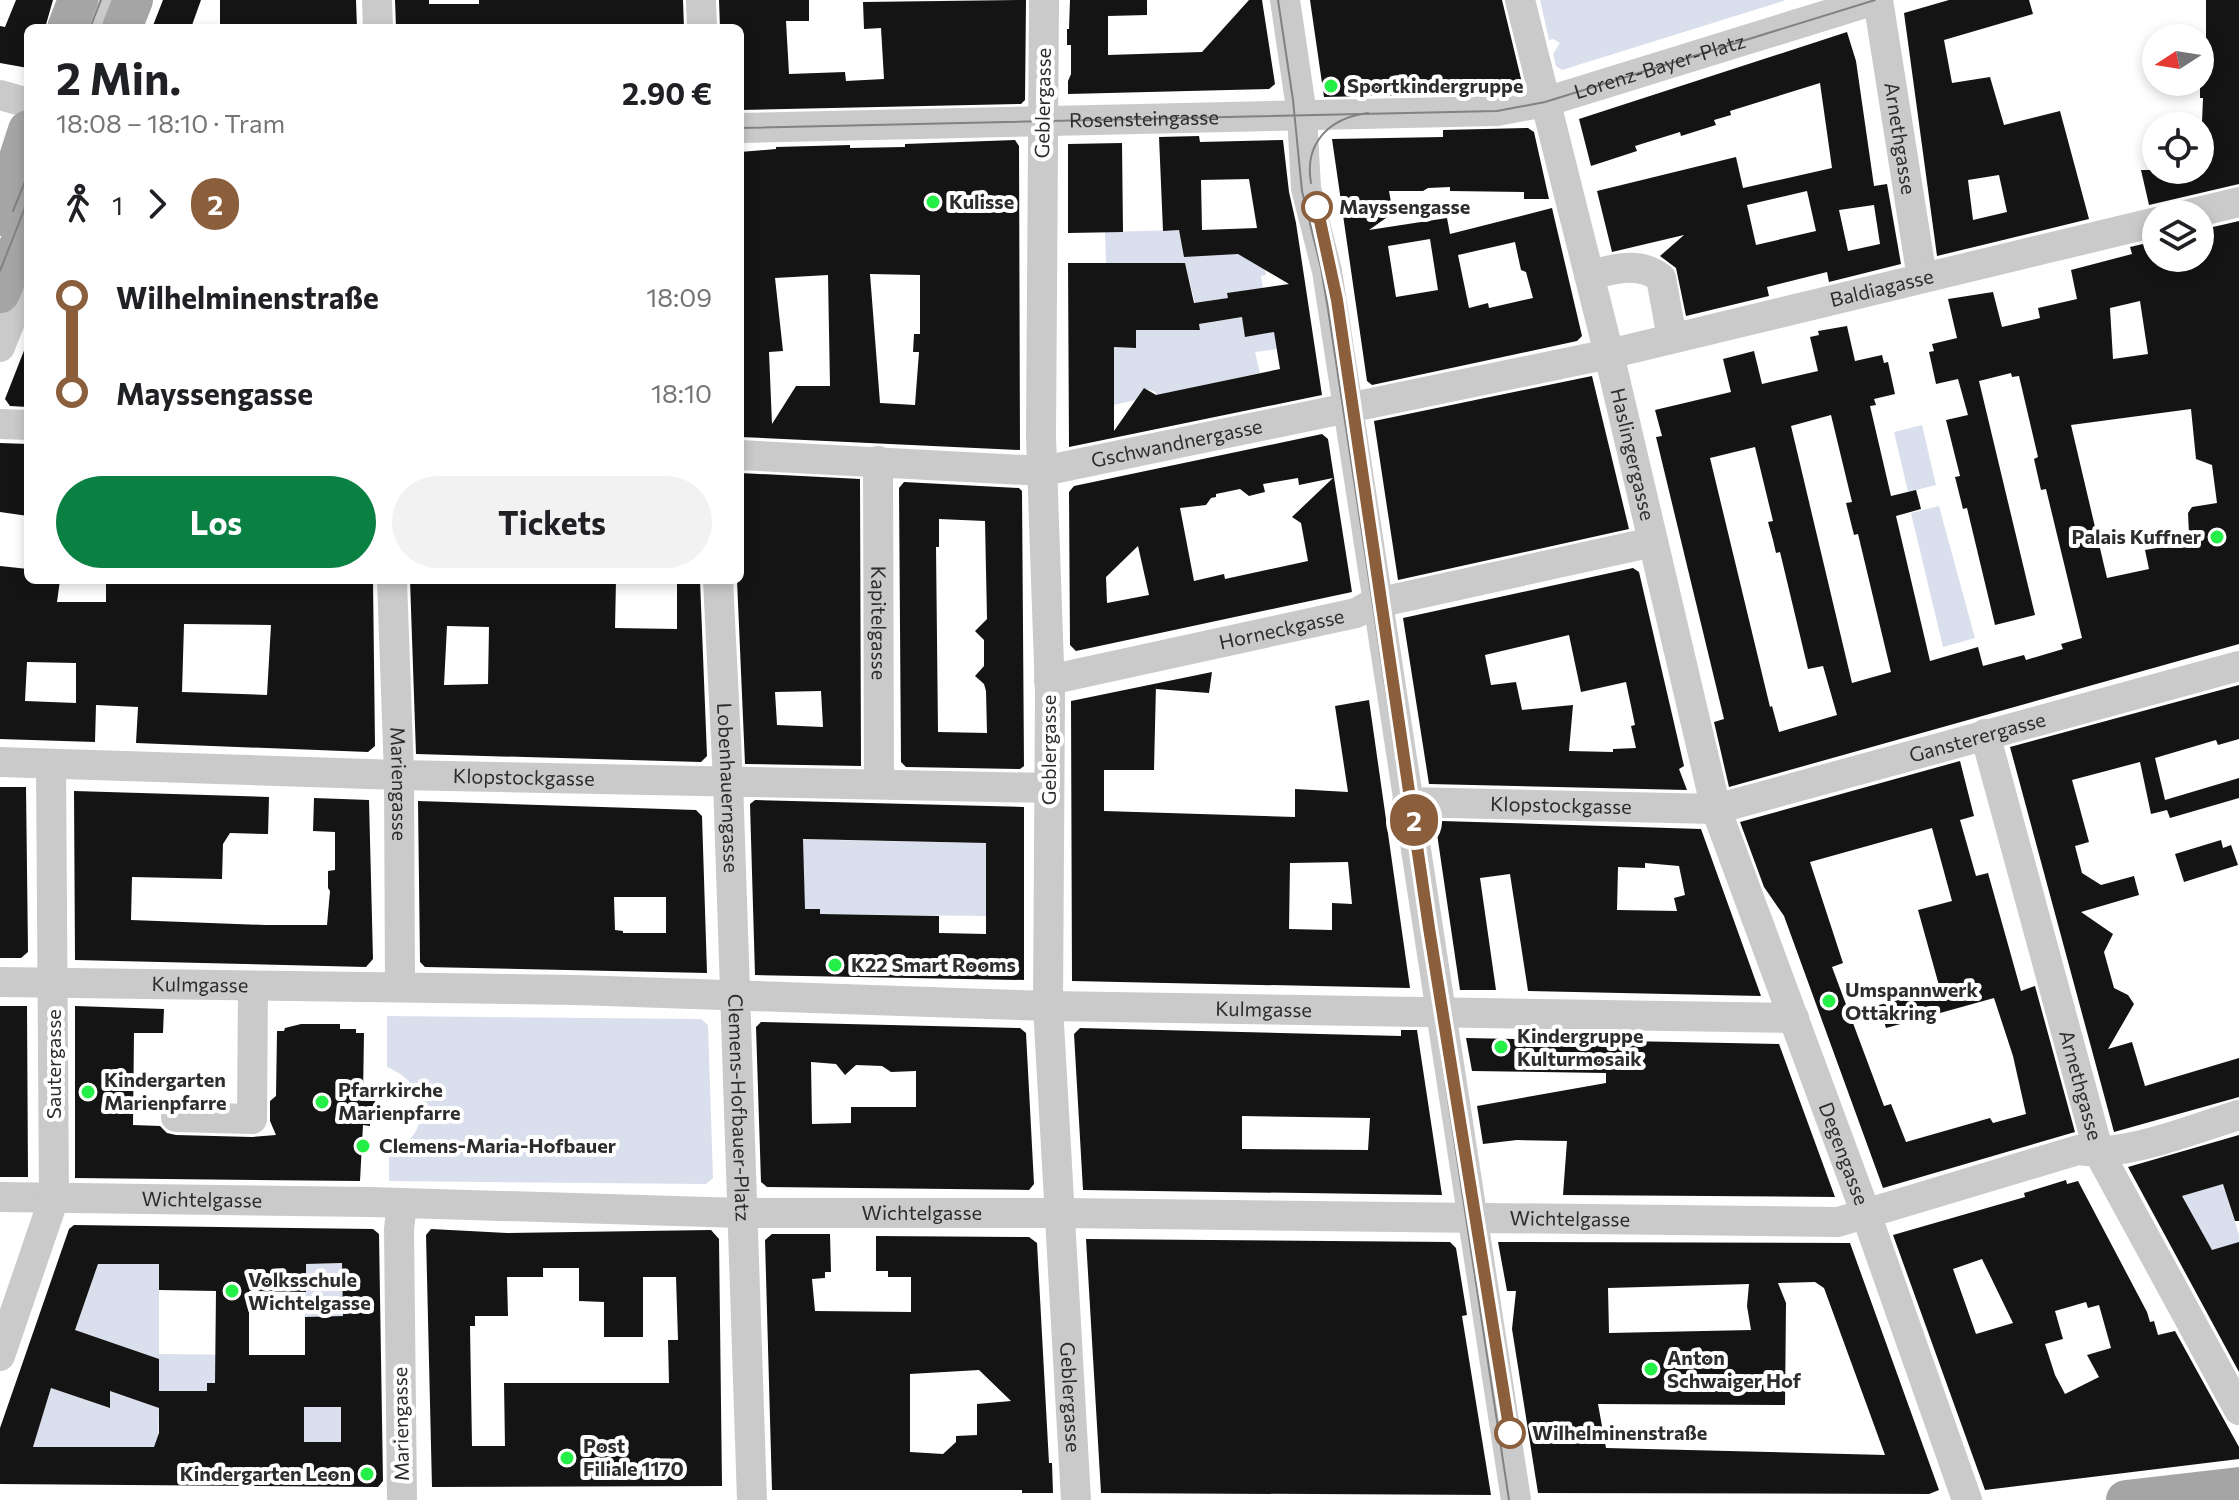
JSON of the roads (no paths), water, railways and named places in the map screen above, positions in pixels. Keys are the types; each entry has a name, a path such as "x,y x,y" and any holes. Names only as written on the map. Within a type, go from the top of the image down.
{"main road":[{"path":"69,24 78,0"},
{"path":"124,24 133,0"},
{"path":"0,216 24,142"},
{"path":"0,293 24,233"},
{"path":"2126,1500 2239,1487"}],"street":[{"path":"97,24 106,0"},
{"path":"377,0 378,24"},
{"path":"701,0 702,24"},
{"name":"Geblergasse","path":"1044,0 1041,436 1049,680 1048,1006 1076,1500"},
{"path":"1285,0 1302,115 1306,188 1327,271 1516,1500"},
{"path":"1520,0 1545,102"},
{"name":"Lorenz-Bayer-Platz","path":"1545,102 1877,0"},
{"name":"Arnethgasse","path":"1877,0 1922,278"},
{"path":"0,95 24,102"},
{"name":"Rosensteingasse","path":"744,128 1497,111 1545,102"},
{"name":"Haslingergasse","path":"1545,102 1609,354 1716,809"},
{"path":"0,167 24,125"},
{"path":"0,258 24,197"},
{"path":"2214,208 2239,202"},
{"name":"Baldiagasse","path":"1609,354 2142,225"},
{"path":"1589,275 1622,267 1648,268 1661,278 1672,338"},
{"path":"0,347 24,287"},
{"name":"Gschwandnergasse","path":"744,455 1043,471 1609,354"},
{"path":"0,424 24,425"},
{"name":"Kapitelgasse","path":"878,461 879,784"},
{"name":"Horneckgasse","path":"1049,680 1356,613 1377,603 1653,542"},
{"name":"Mariengasse","path":"392,584 399,775 400,987"},
{"name":"Lobenhauerngasse","path":"718,584 734,997"},
{"name":"Gansterergasse","path":"1716,809 2239,666"},
{"name":"Arnethgasse","path":"1985,734 2099,1153 2239,1410"},
{"name":"Klopstockgasse","path":"0,762 399,775 1048,788"},
{"name":"Sautergasse","path":"0,1356 54,1198 51,764"},
{"name":"Klopstockgasse","path":"1407,802 1716,809"},
{"name":"Degengasse","path":"1716,809 1866,1214 1967,1500"},
{"name":"Kulmgasse","path":"0,982 400,987"},
{"path":"176,1117 252,1119 253,986"},
{"name":"Clemens-Hofbauer-Platz","path":"400,987 734,997 742,1213 402,1204"},
{"name":"Kulmgasse","path":"734,997 1048,1006 1794,1018"},
{"name":"Wichtelgasse","path":"742,1213 1061,1213 1838,1222 2078,1150 2099,1153 2120,1150 2239,1115"},
{"name":"Wichtelgasse","path":"0,1197 402,1204"},
{"name":"Mariengasse","path":"402,1204 399,1240 402,1500"},
{"path":"742,1213 752,1500"}],"tram line":[{"path":"92,24 101,0"},
{"path":"1278,0 1293,100 1302,191 1328,309 1509,1500"},
{"path":"744,128 1497,111 1545,102 1875,0"},
{"path":"1311,183 1311,156 1322,135 1342,120 1368,113"},
{"path":"13,211 24,184"},
{"name":"2","path":"1317,207 1337,300 1429,928 1510,1433"},
{"path":"0,271 24,210"}],"place":[{"name":"Sportkindergruppe","path":"1331,86"},
{"name":"Kulisse","path":"933,202"},
{"name":"Mayssengasse","path":"1317,207"},
{"name":"Palais Kuffner","path":"2217,537"},
{"name":"K22 Smart Rooms","path":"835,965"},
{"name":"Umspannwerk Ottakring","path":"1829,1001"},
{"name":"Kindergruppe Kulturmosaik","path":"1501,1047"},
{"name":"Kindergarten Marienpfarre","path":"88,1092"},
{"name":"Pfarrkirche Marienpfarre","path":"322,1102"},
{"name":"Clemens-Maria-Hofbauer","path":"363,1146"},
{"name":"Volksschule Wichtelgasse","path":"232,1291"},
{"name":"Anton Schwaiger Hof","path":"1651,1369"},
{"name":"Wilhelminenstraße","path":"1510,1433"},
{"name":"Post Filiale 1170","path":"567,1458"},
{"name":"Kindergarten Leon","path":"367,1474"}]}
